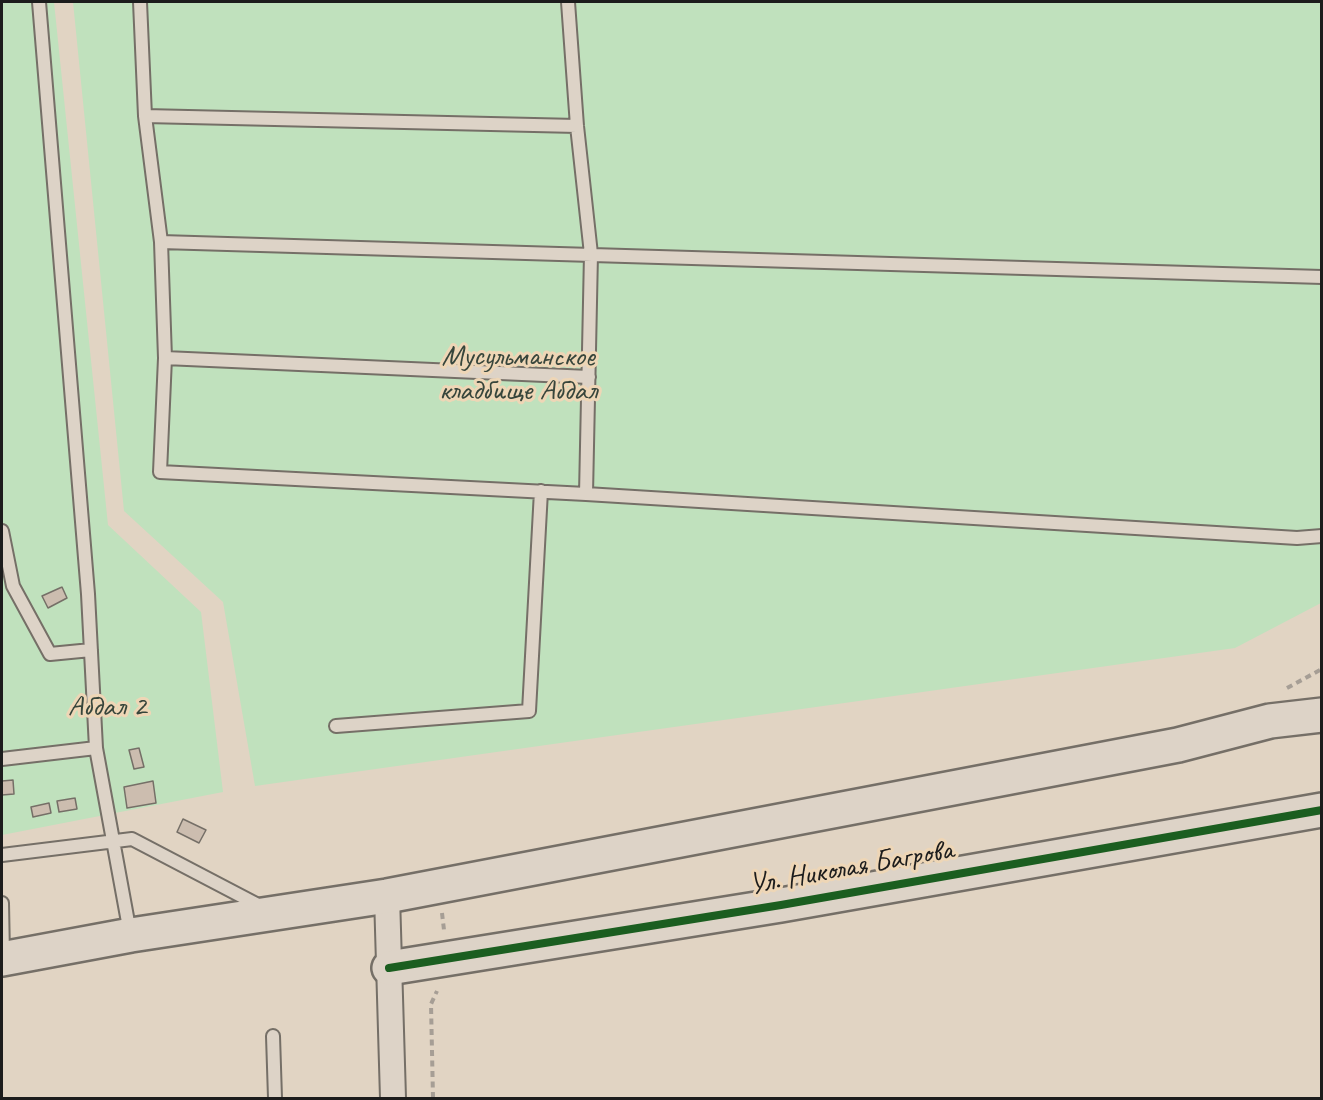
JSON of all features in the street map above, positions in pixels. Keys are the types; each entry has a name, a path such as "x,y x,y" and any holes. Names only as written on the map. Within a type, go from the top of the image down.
{"main road":[{"path":"1270,721 1322,694"},
{"path":"2,958 131,935 387,896 1178,745 1270,721 1322,715"},
{"name":"Ул. Николая Багрова","path":"389,968 781,905 1322,810"}],"street":[{"path":"387,896 393,1098"}],"lane":[{"path":"39,2 96,748 131,935"},
{"path":"140,2 145,116 161,242 165,358 160,472 541,491 1297,538 1322,536"},
{"path":"568,2 577,126 591,254 586,494"},
{"path":"145,116 577,126"},
{"path":"161,242 1322,277"},
{"path":"165,358 589,377"},
{"path":"336,726 529,711 541,491"},
{"path":"2,531 13,586 50,654 90,650"},
{"path":"2,759 96,748"},
{"path":"2,855 132,839 274,913"},
{"path":"2,903 2,958"},
{"path":"273,1036 275,1098"}],"path":[{"path":"1282,691 1322,669"},
{"path":"433,1098 431,1004 435,992 450,987 439,886"}],"green space":[{"name":"Абдал 2","path":"2,2 54,2 108,525 201,612 223,792 2,835"},
{"name":"Мусульманское кладбище Абдал","path":"73,2 1321,2 1321,603 1235,648 255,786 223,602 124,511"}],"building":[{"path":"62,587 67,598 48,608 42,596"},
{"path":"139,748 144,767 134,769 129,750"},
{"path":"13,780 14,794 2,795 2,781"},
{"path":"153,781 156,803 127,808 124,787"},
{"path":"75,798 77,809 59,812 57,801"},
{"path":"49,803 51,813 33,817 31,807"},
{"path":"183,819 206,830 199,843 177,832"}],"cycle path":[{"path":"389,968 781,905 1322,810"}]}
